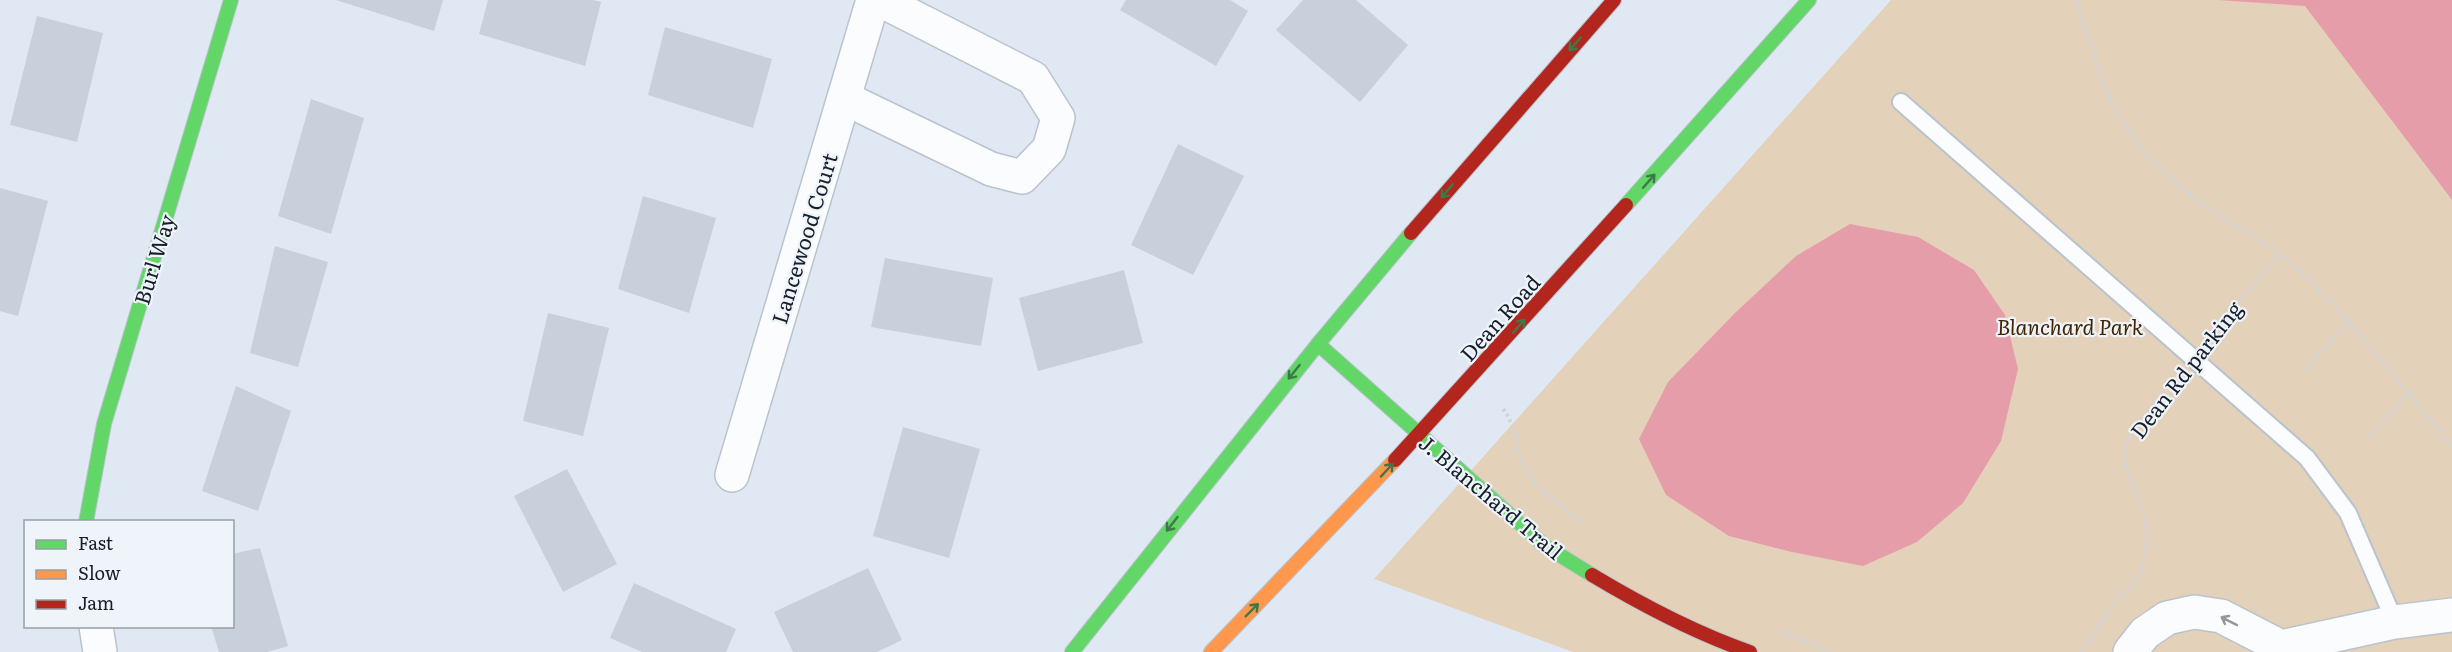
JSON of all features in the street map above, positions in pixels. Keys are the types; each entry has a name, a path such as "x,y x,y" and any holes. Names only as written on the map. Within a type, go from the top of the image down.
{"main road":[{"name":"Burl Way","path":"86,520 104,424 231,0"},
{"path":"1072,652 1318,344 1457,178 1614,0"},
{"name":"Dean Road","path":"1210,652 1320,541 1420,435 1562,279 1809,0"},
{"name":"J. Blanchard Trail","path":"1318,344 1545,546 1615,589 1716,640 1750,652"}],"street":[{"name":"Lancewood Court","path":"732,476 873,0"},
{"path":"844,98 991,169 1022,177 1049,149 1058,118 1033,78 880,0"},
{"path":"2130,652 2145,633 2167,618 2194,612 2221,616 2279,650 2395,622 2452,615"},
{"path":"96,628 100,652"}],"lane":[{"path":"1901,102 2307,458 2348,513 2395,622"}],"path":[{"path":"2076,0 2103,84 2117,112 2145,154 2200,202 2303,272 2349,322 2452,445"},
{"name":"Dean Rd parking","path":"2080,652 2112,606 2137,577 2145,555 2144,513 2126,467 2126,444 2134,430 2192,357 2279,254"},
{"path":"2305,369 2349,322"},
{"path":"2371,435 2409,392"},
{"path":"1503,409 1512,421 1519,453 1531,476 1541,488 1584,524"},
{"path":"1778,631 1832,652"}],"green space":[{"name":"Blanchard Park","path":"1891,0 2452,0 2452,652 1573,652 1374,579"}],"shaded area":[{"path":"2218,0 2452,0 2452,200 2305,6"},
{"path":"1850,224 1918,237 1974,270 2005,315 2018,369 2001,441 1963,503 1917,542 1863,566 1792,552 1729,536 1666,495 1639,439 1668,382 1735,313 1796,256"}],"building":[{"path":"336,0 443,0 434,31"},
{"path":"488,0 593,0 601,2 585,66 479,34"},
{"path":"1126,0 1230,0 1248,11 1216,66 1120,10"},
{"path":"1303,0 1356,0 1408,45 1360,102 1276,30"},
{"path":"37,16 103,33 77,142 10,125"},
{"path":"665,27 772,59 753,128 648,95"},
{"path":"311,99 364,118 331,234 278,216"},
{"path":"1178,144 1244,176 1193,275 1131,245"},
{"path":"0,188 48,201 18,316 0,311"},
{"path":"643,196 716,218 689,313 618,289"},
{"path":"275,246 328,262 298,367 250,353"},
{"path":"885,258 993,278 981,346 871,327"},
{"path":"1124,270 1143,343 1038,371 1019,298"},
{"path":"548,313 609,328 583,436 523,421"},
{"path":"236,386 291,411 258,511 202,491"},
{"path":"903,427 980,449 949,558 873,536"},
{"path":"567,469 617,564 563,592 514,496"},
{"path":"260,548 288,646 267,652 219,652 212,628 234,628 234,554"},
{"path":"868,568 902,640 877,652 793,652 774,612"},
{"path":"634,583 736,629 726,652 642,652 610,638"}],"traffic: fast":[{"path":"86,520 104,424 231,0"},
{"path":"1626,205 1809,0"},
{"path":"1072,652 1318,344 1411,233"},
{"path":"1318,344 1545,546 1592,575"}],"traffic: slow":[{"path":"1211,652 1395,460"}],"traffic: jam":[{"path":"1411,233 1614,0"},
{"path":"1395,460 1626,205"},
{"path":"1592,575 1669,618 1750,652"}]}
